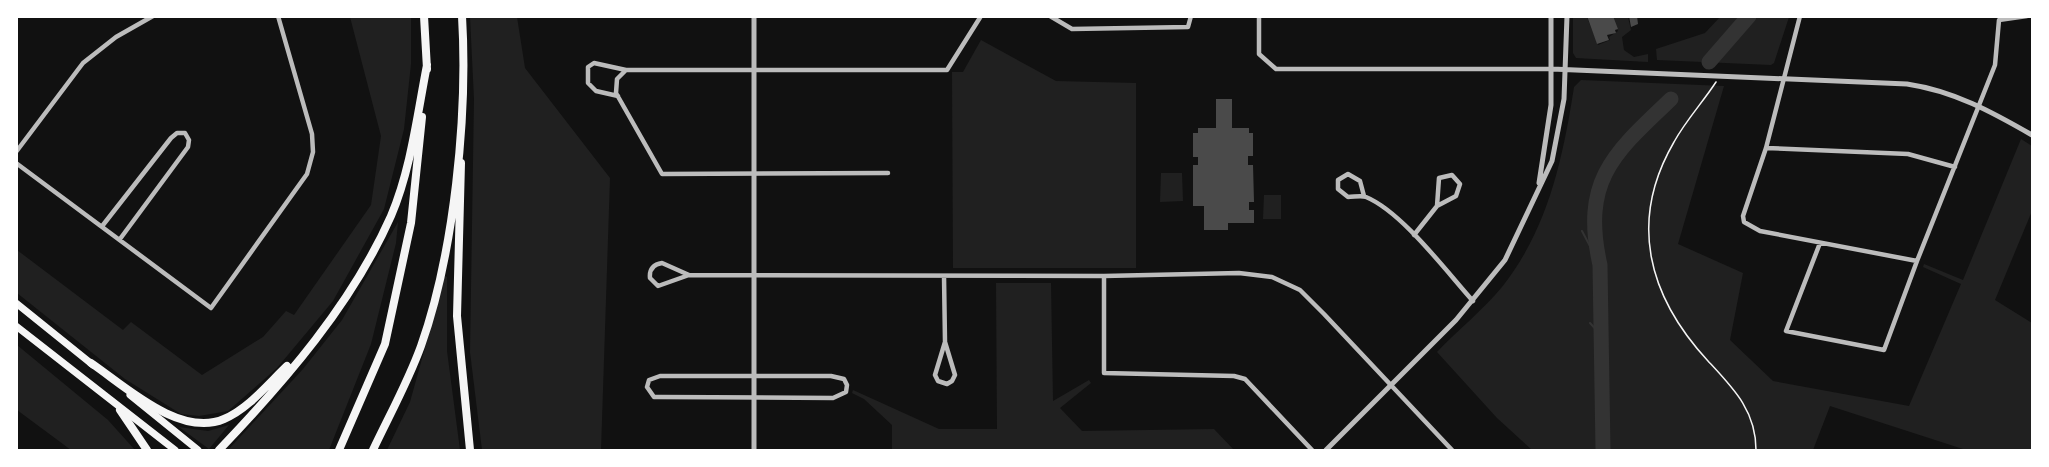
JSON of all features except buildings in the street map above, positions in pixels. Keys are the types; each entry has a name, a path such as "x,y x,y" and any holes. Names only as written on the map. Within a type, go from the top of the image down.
{"highway":[{"path":"339,450 386,344 411,223 427,65 424,16"},
{"path":"462,16 457,316 470,450"},
{"path":"219,450 312,342 363,272 391,215 408,165 427,65"},
{"path":"373,450 421,347 446,256 461,123"},
{"path":"91,363 174,419 199,424 223,420 239,411 312,342"},
{"path":"120,410 147,450"}],"main road":[{"path":"16,303 198,450"},
{"path":"16,326 120,410 175,450"}],"street":[{"path":"16,153 83,63 116,37 153,16"},
{"path":"16,163 103,225 212,308 308,174 312,143 278,16"},
{"path":"754,16 754,450"},
{"path":"618,96 596,90 588,83 586,73 588,67 594,63 626,70 947,70 981,16"},
{"path":"1050,16 1072,28 1188,27 1191,16"},
{"path":"1259,16 1259,54 1276,69 1566,69 1907,84 1929,88 1980,105 2032,135"},
{"path":"1538,191 1550,113 1551,16"},
{"path":"1326,450 1393,386 1473,301 1505,260 1552,161 1561,126 1566,69 1567,16"},
{"path":"1800,16 1766,148 1743,216 1744,222 1760,231 1917,261"},
{"path":"1820,243 1786,332 1884,350 1995,65 1999,20 2027,16"},
{"path":"626,70 617,79 618,96 662,174 888,173"},
{"path":"103,225 171,138 177,133 185,133 189,140 188,147 120,238"},
{"path":"1766,148 1908,154 1955,168"},
{"path":"1364,196 1360,181 1348,174 1338,180 1338,189 1348,197 1364,196 1380,205 1414,235 1473,301"},
{"path":"1414,235 1437,206 1456,196 1460,184 1452,175 1439,178 1437,206"},
{"path":"690,275 662,263 652,267 650,275 654,284 661,286 690,275 1104,276 1239,273 1272,277 1300,290 1452,450"},
{"path":"944,276 945,342 955,375 947,384 940,383 935,375 945,342"},
{"path":"1104,276 1104,373 1234,376 1245,379 1312,450"},
{"path":"660,376 831,376 844,378 847,385 846,392 833,398 753,398 660,398 654,396 647,387 649,380 660,376"}],"path":[{"path":"1720,76 1683,127 1659,173 1651,198 1649,251 1660,290 1676,319 1695,347 1744,402 1755,428 1756,450"}],"shaded area":[{"path":"1721,16 1789,17 1774,63 1771,65 1657,60 1656,49 1705,33"},
{"path":"350,17 411,17 411,64 404,129 384,209 333,301 277,368 228,411 199,416 181,414 125,379 17,293 17,250 123,330 131,322 202,375 263,337 286,311 294,315 371,205 381,136"},
{"path":"470,17 517,17 525,68 610,178 601,450 482,450 470,352 474,99"},
{"path":"1573,17 1587,17 1598,45 1610,40 1609,37 1618,31 1613,17 1628,17 1631,30 1622,37 1624,50 1634,57 1648,54 1648,62 1576,58 1573,53"},
{"path":"981,40 1056,81 1136,83 1136,268 953,268 952,72 963,72"},
{"path":"1581,80 1724,86 1678,244 1743,273 1730,340 1773,381 1909,406 1961,284 1923,267 1924,264 1963,280 2021,139 2032,146 2032,211 1995,300 2032,323 2032,450 1966,450 1830,406 1813,450 1532,450 1497,418 1437,352 1502,287 1518,265 1531,241 1542,217 1559,166 1574,87"},
{"path":"1161,173 1182,173 1183,201 1160,202"},
{"path":"1264,195 1281,195 1281,219 1263,219"},
{"path":"398,222 396,243 371,344 329,450 228,450 303,369 342,320"},
{"path":"445,276 447,277 447,351 460,450 387,450 410,402"},
{"path":"996,283 1051,283 1053,401 1089,380 1091,383 1060,408 1082,431 1214,429 1234,450 892,450 892,425 864,399 852,393 853,390 939,429 997,429"},
{"path":"17,345 108,420 135,450 71,450 17,410"},
{"path":"229,425 209,449 179,427 208,431"}],"waterway":[{"path":"1709,62 1749,16"},
{"path":"1603,450 1600,265 1595,236 1595,211 1599,189 1618,153 1671,99"},
{"path":"1582,231 1600,265"},
{"path":"1590,323 1600,334"},
{"path":"1601,354 1605,351"}]}
